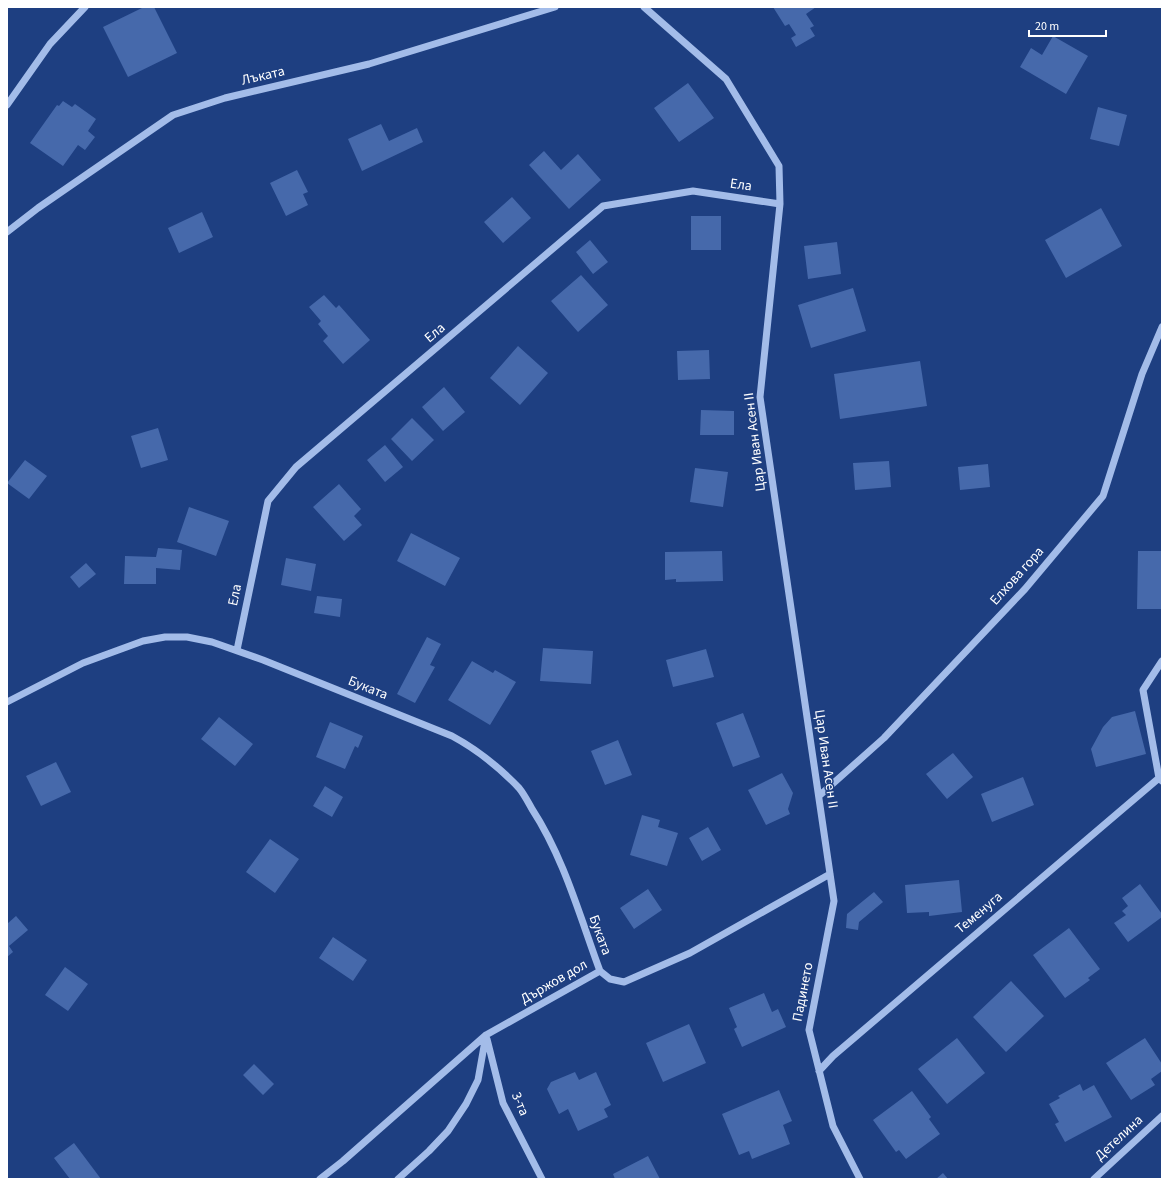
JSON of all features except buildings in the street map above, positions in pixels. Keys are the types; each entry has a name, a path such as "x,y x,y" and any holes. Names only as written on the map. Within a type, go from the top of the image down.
{"street":[{"path":"7,106 50,44 85,7"},
{"name":"Лъката","path":"7,232 38,208 173,115 225,98 369,64 555,7"},
{"name":"Цар Иван Асен II","path":"644,7 726,80 778,166 780,204 760,397 830,874"},
{"name":"Ела","path":"237,650 268,500 296,467 603,206 693,191 780,204"},
{"name":"Елхова гора","path":"818,796 884,738 1024,589 1103,496 1142,374 1162,327"},
{"name":"Буката","path":"7,702 82,663 143,641 186,637 212,642 237,650 452,736 475,748 494,763 520,790 554,847 600,971"},
{"name":"Теменуга","path":"819,1071 832,1056 1160,779 1143,690 1162,661"},
{"name":"Държов дол","path":"320,1179 349,1156 486,1036 600,971 610,979 624,982 690,953 830,874"},
{"name":"Падинето","path":"830,874 834,901 809,1030 833,1126 860,1179"},
{"path":"398,1179 448,1131 466,1104 478,1080 486,1036"},
{"name":"3-та","path":"486,1036 503,1104 542,1179"},
{"name":"Детелина","path":"1094,1179 1162,1116"}]}
